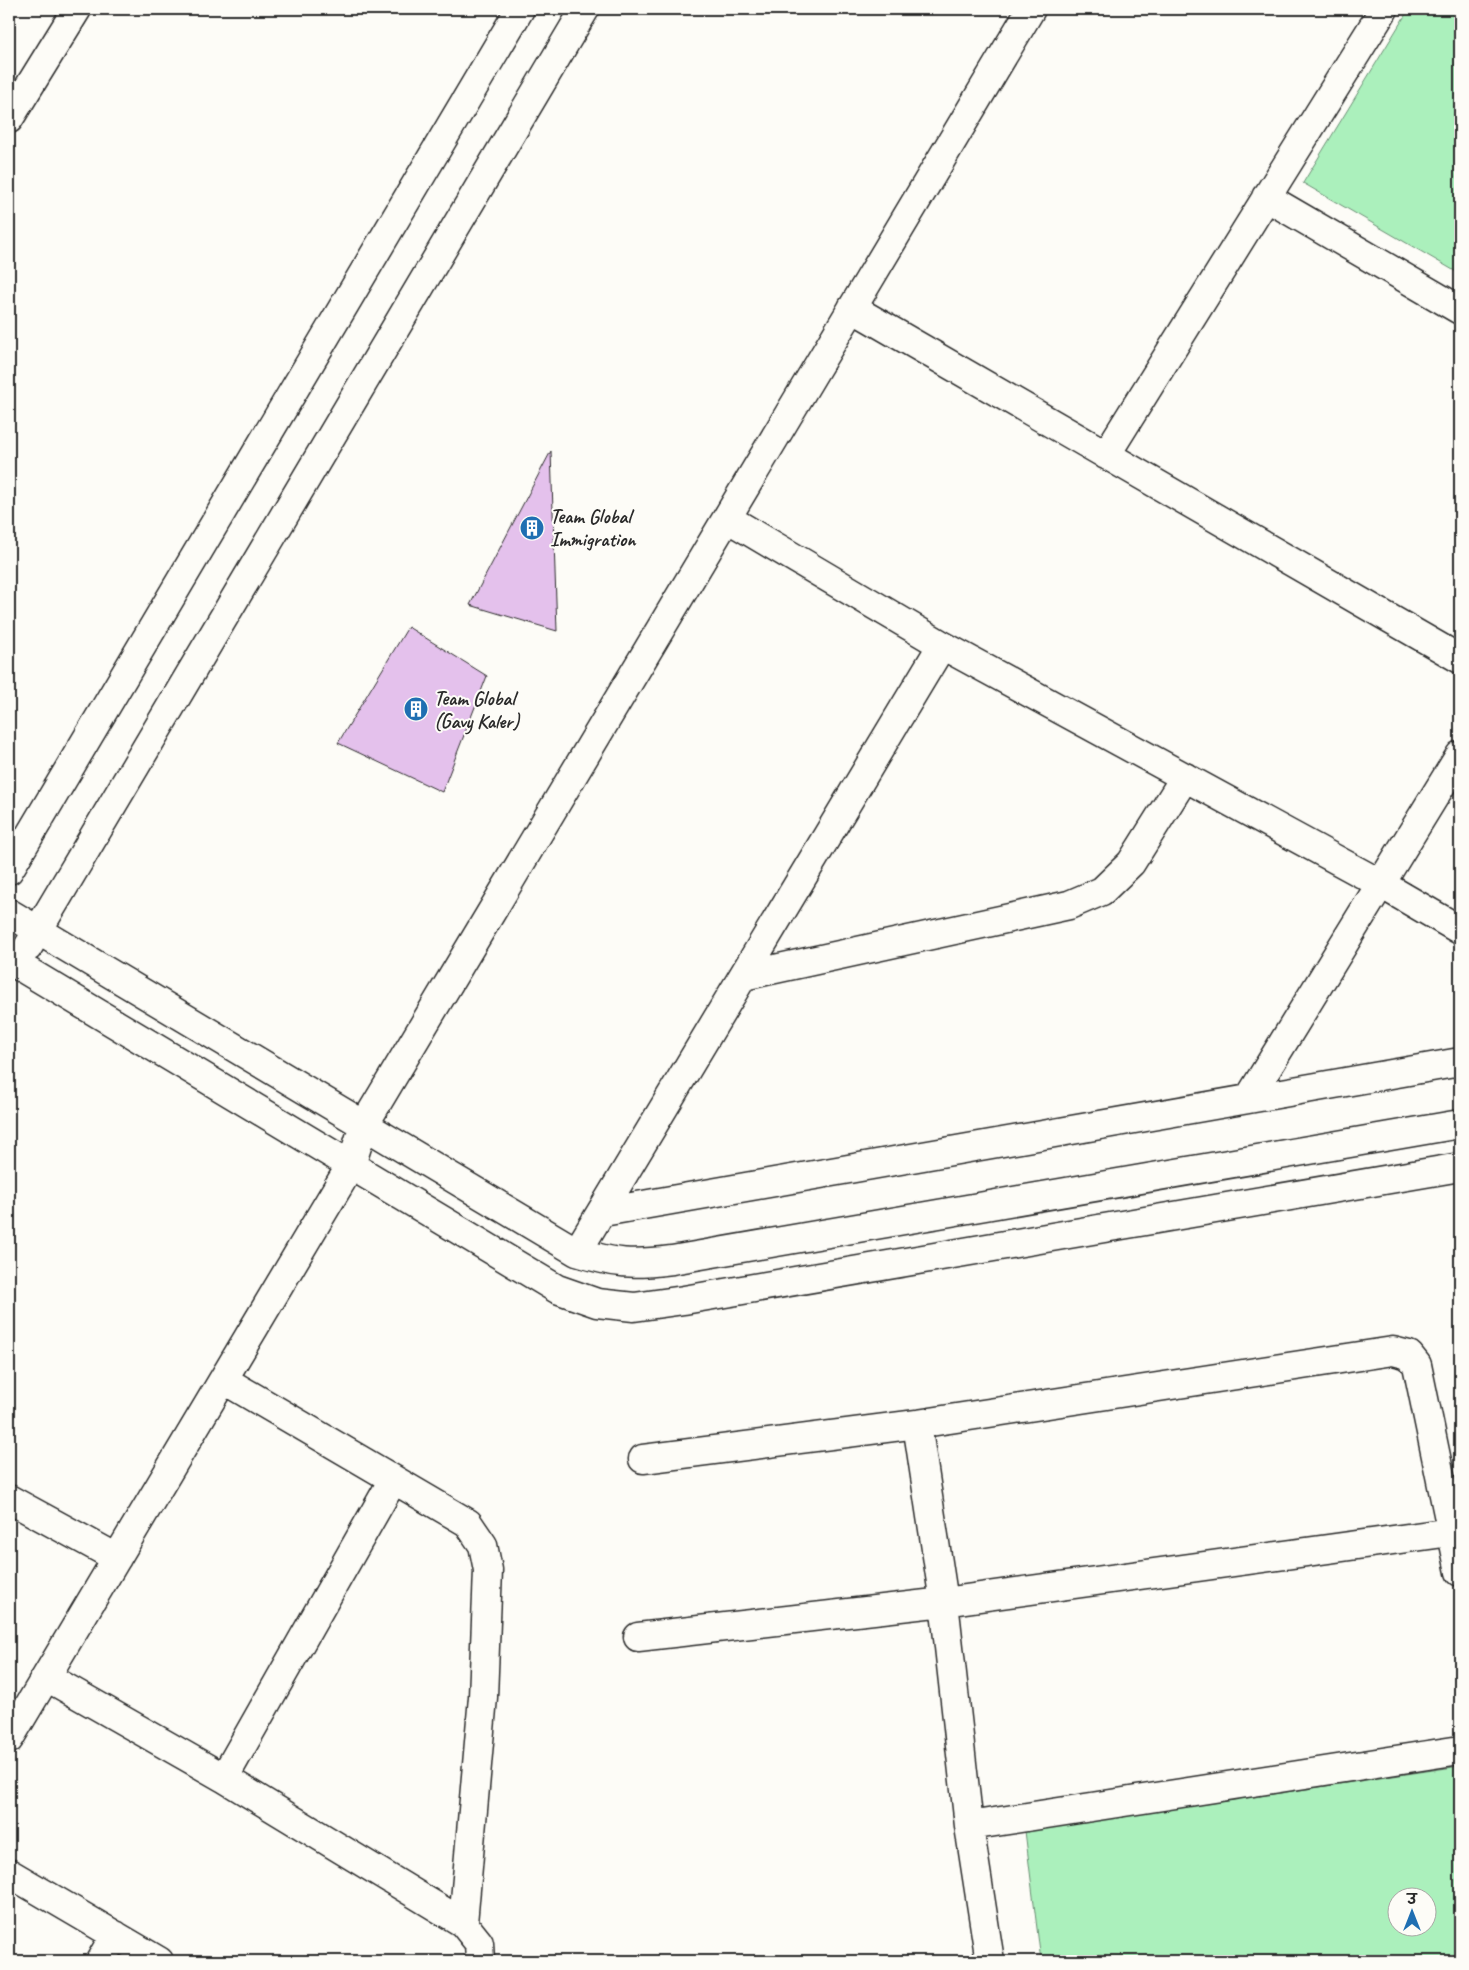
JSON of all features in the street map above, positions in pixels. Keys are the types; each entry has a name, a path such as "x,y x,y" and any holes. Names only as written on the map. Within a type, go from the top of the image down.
{"street":[{"path":"9,119 77,9"},
{"path":"9,870 520,9"},
{"path":"585,9 38,930 12,968 351,1165 557,1289 597,1303 634,1307 1460,1167"},
{"path":"9,1739 351,1165 364,1125 1031,9"},
{"path":"1106,455 1384,9"},
{"path":"1266,197 1460,310"},
{"path":"852,308 1460,659"},
{"path":"727,518 942,645 1381,884 1460,930"},
{"path":"577,1252 603,1212 942,645"},
{"path":"1249,1098 1460,755"},
{"path":"744,976 1069,905 1102,891 1131,863 1185,777"},
{"path":"9,913 577,1252 605,1261 635,1265 672,1260 1460,1124"},
{"path":"603,1212 1460,1062"},
{"path":"643,1459 917,1424 1393,1352 1409,1355 1417,1365 1460,1572"},
{"path":"224,1380 468,1523 483,1545 488,1570 483,1697 463,1922"},
{"path":"917,1424 944,1602 969,1826 990,1961"},
{"path":"224,1778 393,1480"},
{"path":"9,1499 117,1558"},
{"path":"638,1637 944,1602 1451,1532"},
{"path":"47,1677 224,1778 463,1922 479,1943 480,1961"},
{"path":"969,1826 1460,1750"},
{"path":"9,1873 159,1961"},
{"path":"100,1961 115,1935"}],"green space":[{"path":"1409,9 1460,9 1460,274 1303,183"},
{"path":"1460,1766 1460,1961 1041,1961 1025,1831"}],"building":[{"name":"Team Global Immigration","path":"551,451 557,631 470,605"},
{"name":"Team Global (Gavy Kaler)","path":"408,627 487,676 442,792 338,743"}],"place":[{"name":"Team Global Immigration","path":"532,528"},
{"name":"Team Global (Gavy Kaler)","path":"416,709"}]}
